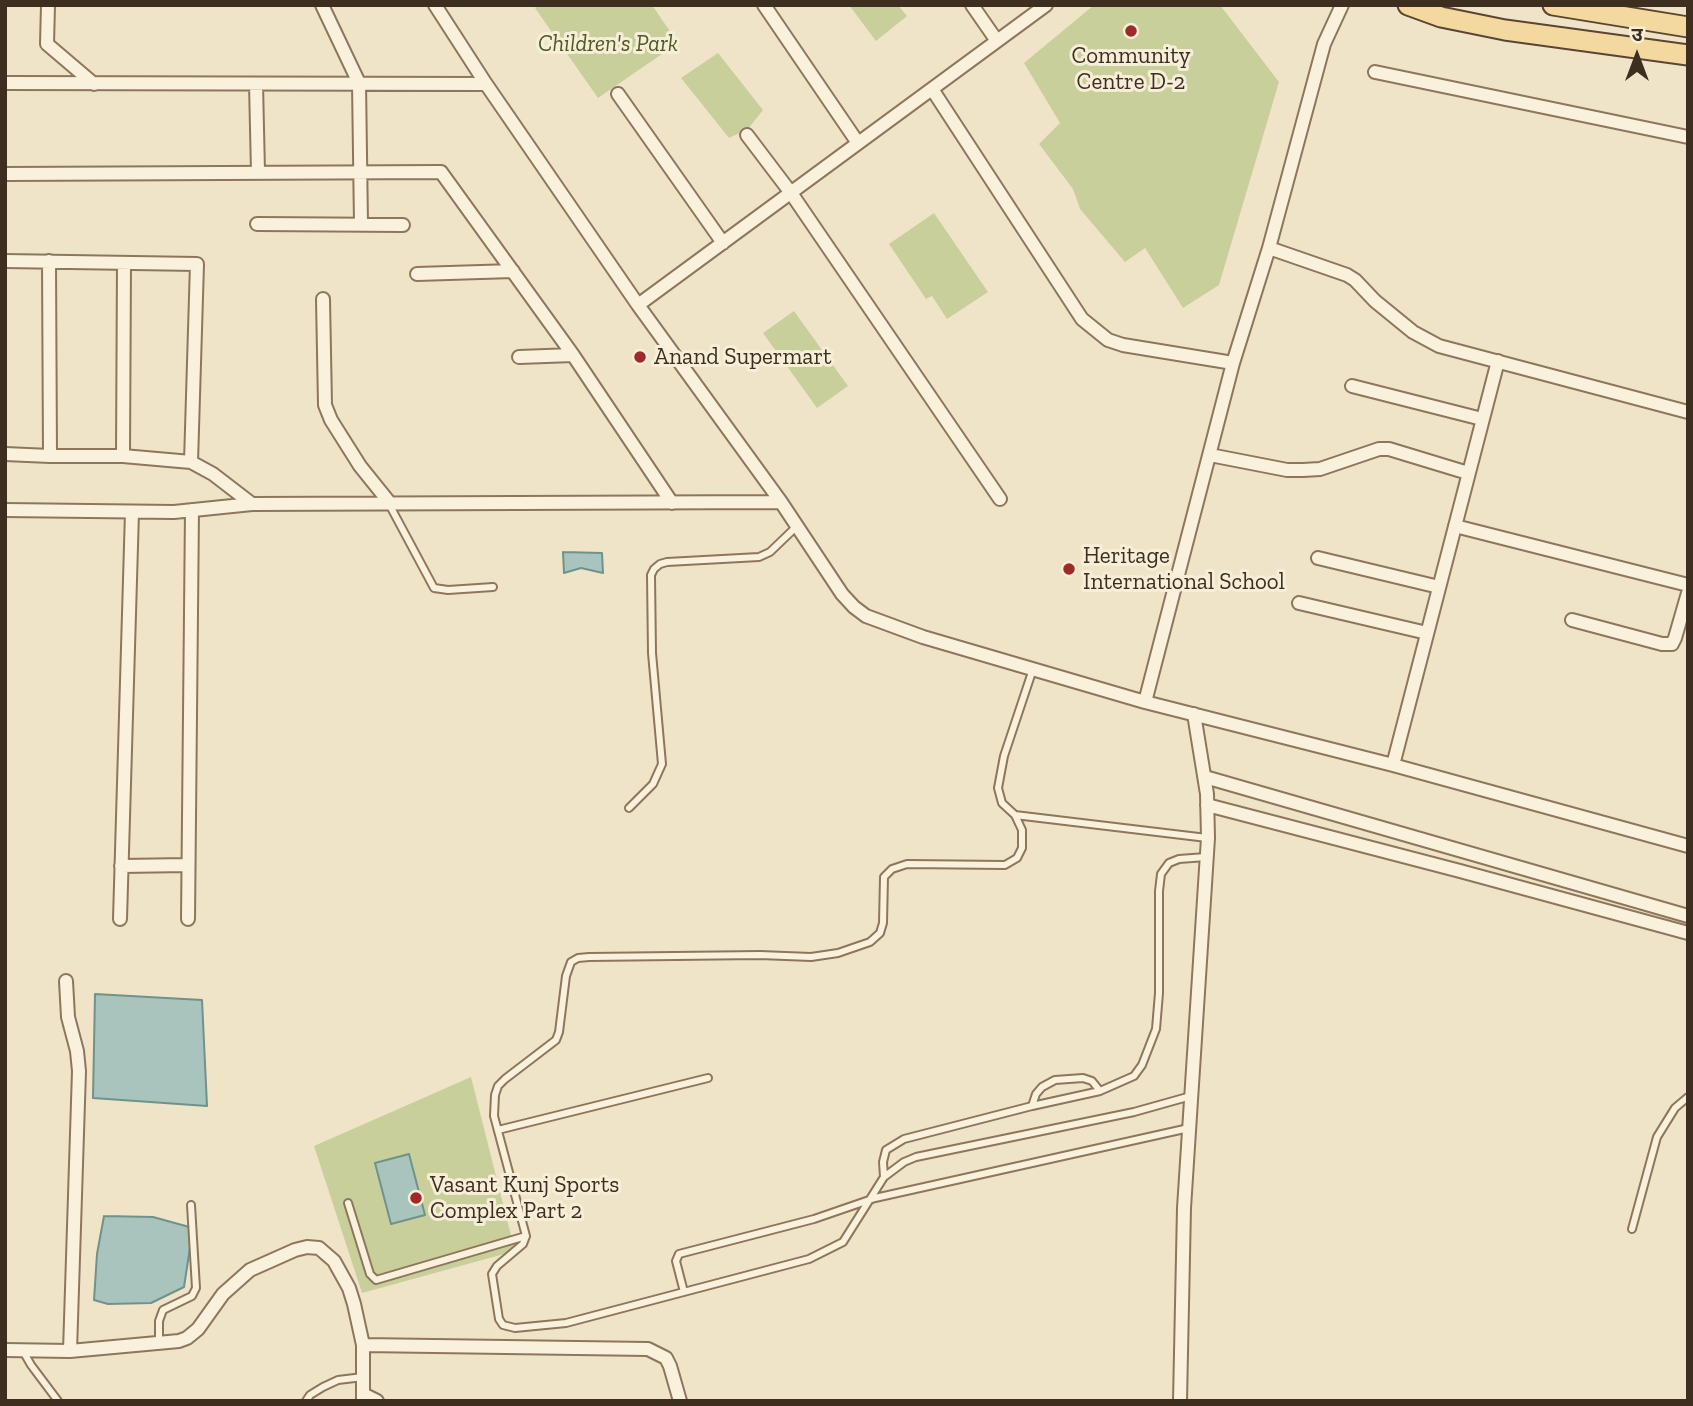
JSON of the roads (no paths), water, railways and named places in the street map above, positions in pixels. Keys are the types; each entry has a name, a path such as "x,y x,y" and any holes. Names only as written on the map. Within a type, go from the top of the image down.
{"main road":[{"path":"1408,5 1441,18 1505,30 1688,55"},
{"path":"1553,5 1688,27"}],"street":[{"path":"48,5 47,44 94,84"},
{"path":"322,5 359,83 361,224"},
{"path":"435,5 638,305 798,526 842,594 866,616 923,637 1145,702 1393,765 1688,846"},
{"path":"764,5 858,143"},
{"path":"972,5 997,41"},
{"path":"638,305 1046,5"},
{"path":"1145,702 1233,363 1269,248 1325,44 1342,5"},
{"path":"1375,72 1688,137"},
{"path":"5,83 486,84"},
{"path":"256,84 258,172"},
{"path":"932,89 1082,319 1108,340 1123,345 1233,363"},
{"path":"618,94 723,243"},
{"path":"747,135 791,193 1000,499"},
{"path":"5,174 441,172 573,355 672,503"},
{"path":"257,224 404,225"},
{"path":"1269,248 1347,275 1383,309 1425,340 1456,352 1688,412"},
{"path":"5,261 192,262 198,265 191,462"},
{"path":"49,261 50,456"},
{"path":"124,262 124,456"},
{"path":"417,274 513,271"},
{"path":"323,299 325,405 331,420 360,466 388,502"},
{"path":"519,357 573,355"},
{"path":"1393,765 1498,361"},
{"path":"1352,386 1482,419"},
{"path":"1210,455 1287,470 1303,470 1320,469 1379,449 1389,449 1468,473"},
{"path":"5,454 124,456 191,462 213,474 252,504"},
{"path":"5,510 132,512 252,504 388,502 781,502"},
{"path":"188,919 192,510"},
{"path":"120,919 132,512"},
{"path":"1455,526 1688,585"},
{"path":"1318,558 1439,587"},
{"path":"1572,620 1667,645 1672,644 1684,624 1688,593"},
{"path":"1299,603 1427,633"},
{"path":"1180,1401 1184,1208 1208,838 1205,777 1194,714"},
{"path":"1205,777 1688,916"},
{"path":"1207,805 1688,933"},
{"path":"121,866 188,865"},
{"path":"66,981 68,1017 79,1071 70,1351"},
{"path":"5,1350 70,1351 179,1341 192,1335 223,1294 250,1270 307,1247 319,1248 334,1261 349,1288 363,1345 363,1397 377,1401"},
{"path":"363,1345 648,1349 666,1358 680,1401"}],"lane":[{"path":"388,502 434,588 447,590 493,587"},
{"path":"629,808 653,784 662,764 652,653 651,575 654,569 667,562 759,557 770,552 798,526"},
{"path":"1032,669 999,774 998,788 1002,803 1015,815 1022,830 1022,848 1017,858 1005,865 907,864 891,869 884,877 883,923 880,933 870,942 856,948 811,957 589,957 571,962 566,976 559,1032 555,1040 498,1086 493,1106 526,1236 523,1244 492,1273 498,1316 503,1325 515,1328 566,1323 783,1268 831,1250 843,1242 884,1177 916,1157 1111,1118 1191,1096"},
{"path":"1015,815 1208,838"},
{"path":"884,1177 884,1155 890,1146 904,1139 1100,1091 1134,1076 1152,1045 1156,1029 1161,874 1168,863 1179,859 1207,857"},
{"path":"498,1130 709,1078"},
{"path":"1032,1106 1035,1094 1055,1080 1083,1078 1092,1081 1100,1091"},
{"path":"1632,1229 1657,1137 1675,1108 1688,1097"},
{"path":"684,1293 676,1261 679,1254 814,1219 868,1200 1189,1128"},
{"path":"348,1203 370,1274 376,1280 526,1236"},
{"path":"159,1344 159,1321 163,1310 192,1296 196,1288 191,1205"},
{"path":"23,1350 58,1401"},
{"path":"306,1401 310,1395 338,1380 363,1377"}],"water":[{"path":"563,552 602,553 603,573 581,568 564,573"},
{"path":"95,994 202,1000 207,1106 93,1098"},
{"path":"409,1154 425,1215 391,1224 375,1163"},
{"path":"104,1216 153,1217 193,1228 184,1287 151,1303 108,1304 94,1300 97,1254"}],"place":[{"name":"Community Centre D-2","path":"1131,31"},
{"name":"Anand Supermart","path":"640,357"},
{"name":"Heritage International School","path":"1069,569"},
{"name":"Vasant Kunj Sports Complex Part 2","path":"416,1198"}],"park label":[{"name":"Children's Park","path":"608,44"}]}
